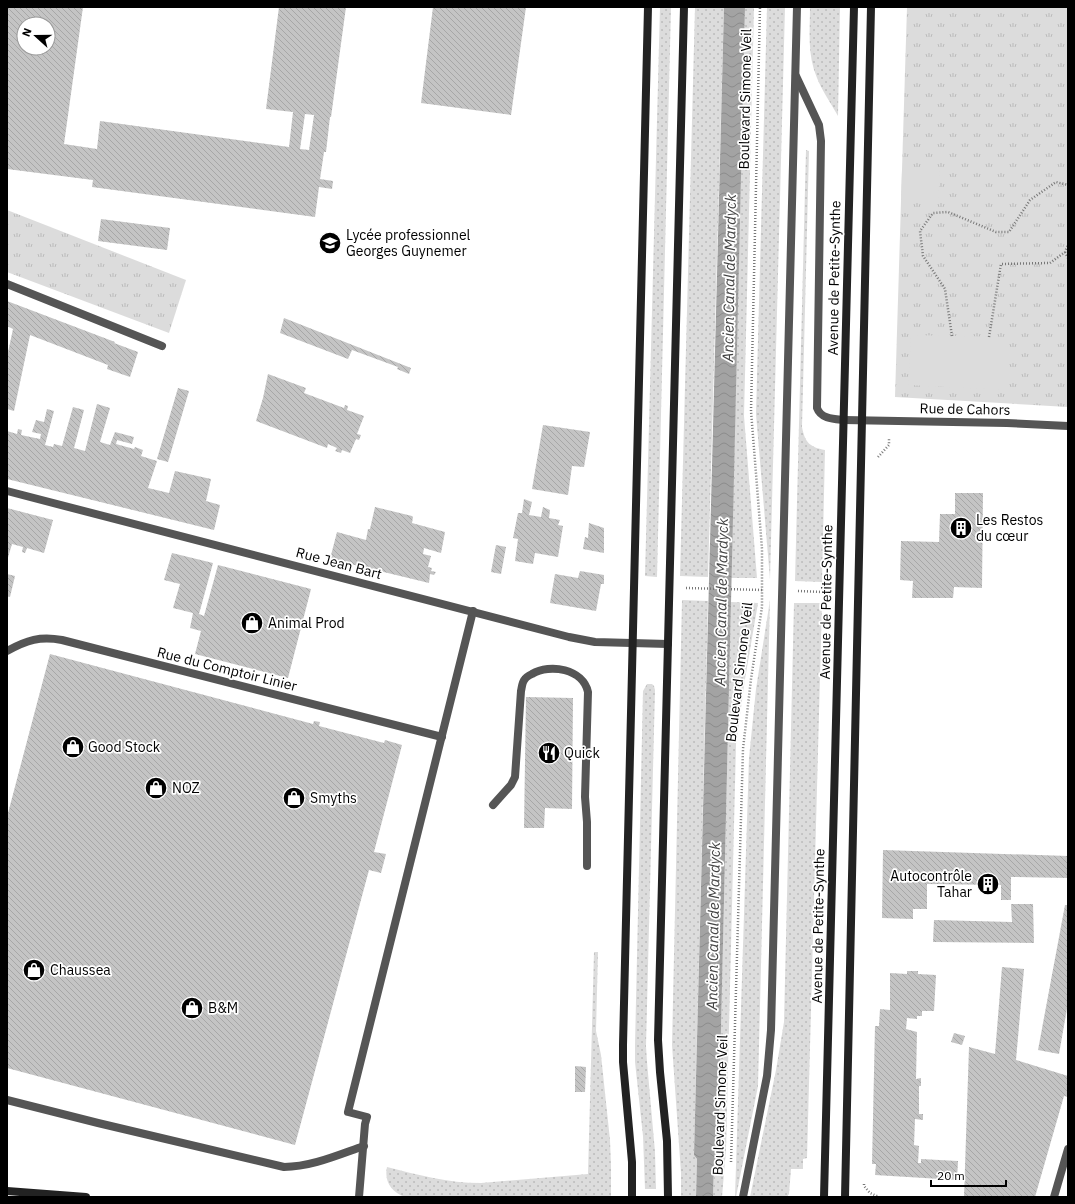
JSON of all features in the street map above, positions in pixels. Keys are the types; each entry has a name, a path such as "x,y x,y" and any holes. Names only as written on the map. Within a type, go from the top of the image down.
{"street":[{"path":"632,1197 632,1162 623,1062 623,1045 648,7"},
{"path":"668,1197 667,1141 658,1040 684,7"},
{"name":"Boulevard Simone Veil","path":"743,1197 765,1089 770,1048 797,7"},
{"name":"Avenue de Petite-Synthe","path":"824,1197 854,7"},
{"path":"852,1197 845,1193 871,7"},
{"name":"Boulevard Simone Veil","path":"795,73 819,125 821,141 816,408 824,416 844,420"},
{"path":"7,284 162,346"},
{"name":"Rue de Cahors","path":"844,420 1068,426"},
{"name":"Rue Jean Bart","path":"7,491 581,640 633,644 668,644"},
{"path":"359,1197 365,1124 367,1117 348,1112 473,612"},
{"name":"Rue du Comptoir Linier","path":"7,651 22,643 36,639 44,638 62,640 442,737"},
{"path":"493,805 512,785 515,777 521,691 524,679 536,671 554,668 572,673 581,678 588,692 585,798 587,822 587,866"},
{"path":"7,1100 284,1167 311,1164 364,1146"},
{"path":"1054,1197 1068,1149"},
{"path":"7,1191 86,1197"}],"path":[{"name":"Boulevard Simone Veil","path":"731,1165 742,749 750,679 762,601 762,549 751,416 760,7"},
{"path":"952,336 945,289 922,256 920,231 933,213 948,212 996,232 1009,232 1030,200 1056,182 1068,185"},
{"path":"989,337 1001,264 1050,263 1065,252 1068,245"},
{"path":"1065,252 1068,258"},
{"path":"688,588 756,590"},
{"path":"799,591 826,592"}],"green space":[{"path":"660,7 671,7 657,577 645,576"},
{"path":"695,7 724,7 708,577 680,576"},
{"path":"745,7 754,7 744,416 757,578 731,578"},
{"path":"767,7 785,7 770,579 756,414"},
{"path":"810,7 840,7 838,116 821,88 814,69 810,52"},
{"path":"907,7 1068,7 1068,407 895,397"},
{"path":"806,150 809,151 802,427 807,441 812,446 825,450 822,582 795,581"},
{"path":"902,171 940,171 938,201 901,200"},
{"path":"7,210 186,280 169,333 7,272"},
{"path":"911,335 1005,337 1005,390 908,385"},
{"path":"682,600 708,601 694,1155 697,1159 696,1197 681,1197 681,1173 672,1045"},
{"path":"770,600 758,1086 735,1197 749,758 756,689"},
{"path":"731,602 758,603 736,744 726,1149 722,1197 713,1197 714,1161 718,1156"},
{"path":"794,603 822,603 807,1158 803,1159 803,1169 791,1169 789,1194 787,1197 750,1197 776,1070 784,1022"},
{"path":"647,684 652,684 655,690 646,1046 655,1152 656,1189 645,1189 643,1136 635,1062 643,691"},
{"path":"594,952 598,952 596,1031 601,1055 610,1140 611,1197 405,1197 392,1189 387,1177 387,1167 433,1178 469,1183 588,1174"}],"water":[{"name":"Ancien Canal de Mardyck","path":"724,7 745,7 718,1156 714,1161 713,1197 696,1197 697,1159 694,1155"}],"building":[{"path":"7,7 83,7 64,144 97,149 100,121 289,147 293,112 266,109 279,7 346,7 326,152 324,152 320,179 333,181 332,189 319,187 315,217 92,187 93,180 7,169","holes":["305,114 314,115 309,150 300,149"]},
{"path":"433,7 526,7 511,115 421,103"},
{"path":"101,219 170,228 167,250 98,241"},
{"path":"7,301 138,352 130,377 107,369 108,365 30,335 14,411 7,409 7,357 13,329 7,326"},
{"path":"284,318 411,368 409,374 397,369 398,367 352,350 348,359 280,333"},
{"path":"268,374 306,388 304,393 344,408 345,405 348,406 347,410 364,416 357,434 361,435 359,440 356,439 350,453 342,450 341,453 335,451 337,448 328,444 327,448 256,421"},
{"path":"178,388 189,391 168,462 157,459"},
{"path":"97,404 110,408 100,442 110,445 115,432 134,437 132,444 117,440 116,444 143,450 141,456 157,461 148,488 169,493 175,471 211,479 206,501 220,505 214,530 7,479 7,431 17,434 18,429 22,430 21,435 40,439 41,434 32,432 36,420 44,422 47,409 54,411 45,445 53,447 54,444 62,446 73,407 84,410 74,448 85,451"},
{"path":"543,425 590,432 584,467 572,466 568,495 532,489"},
{"name":"Les Restos du cœur","path":"955,493 983,493 982,588 954,587 953,598 912,598 913,581 900,580 901,541 939,542 940,514 955,514"},
{"path":"524,499 532,502 529,515 541,517 543,507 550,510 549,518 560,520 558,525 563,526 558,557 535,553 533,564 515,561 518,539 513,538 518,513 522,513"},
{"path":"375,507 412,516 412,523 445,532 441,553 424,548 423,554 431,556 428,567 432,568 431,571 436,572 434,575 430,574 429,583 330,559 337,532 366,540"},
{"path":"7,508 53,520 44,553 27,548 25,553 22,552 23,547 12,544 7,561"},
{"path":"589,523 604,528 604,553 583,549 585,537 588,538"},
{"path":"496,545 506,547 501,574 491,572"},
{"name":"Animal Prod","path":"172,553 213,563 199,614 204,616 218,565 311,589 288,678 195,654 201,631 190,628 193,613 173,608 180,584 164,580"},
{"path":"580,571 604,575 604,584 601,584 596,611 550,603 555,574 578,578"},
{"path":"7,574 15,576 10,597 7,596"},
{"path":"50,654 313,724 314,721 320,722 319,726 384,743 385,740 402,745 374,852 386,854 381,873 369,870 295,1145 7,1068 7,817"},
{"name":"Quick","path":"526,697 573,698 572,809 545,808 544,828 524,828"},
{"name":"Autocontrôle Tahar","path":"883,850 1068,856 1068,878 1011,877 1011,900 1001,900 1001,885 927,884 927,909 913,909 913,919 882,918"},
{"path":"1011,904 1033,904 1034,943 933,942 934,920 1012,922"},
{"path":"1065,905 1068,905 1068,1003 1059,1054 1038,1050"},
{"path":"1002,967 1024,969 1016,1060 1068,1076 1068,1097 1064,1096 1035,1197 964,1197 969,1047 995,1054"},
{"path":"907,971 918,971 918,974 936,975 934,1011 922,1011 922,1016 917,1016 917,1019 907,1018 906,1029 917,1032 916,1079 921,1078 921,1086 919,1086 919,1114 923,1114 923,1120 915,1119 914,1145 919,1146 918,1163 921,1163 921,1159 958,1161 957,1180 875,1175 876,1164 872,1164 875,1026 879,1026 880,1009 890,1010 890,973 907,974"},
{"path":"954,1033 965,1036 962,1045 951,1042"},
{"path":"575,1066 586,1067 585,1092 575,1092"}],"place":[{"name":"Lycée professionnel Georges Guynemer","path":"330,243"},
{"name":"Les Restos du cœur","path":"961,528"},
{"name":"Animal Prod","path":"252,623"},
{"name":"Good Stock","path":"73,747"},
{"name":"Quick","path":"549,753"},
{"name":"NOZ","path":"156,788"},
{"name":"Smyths","path":"294,798"},
{"name":"Autocontrôle Tahar","path":"988,884"},
{"name":"Chaussea","path":"34,970"},
{"name":"B&M","path":"192,1008"}]}
